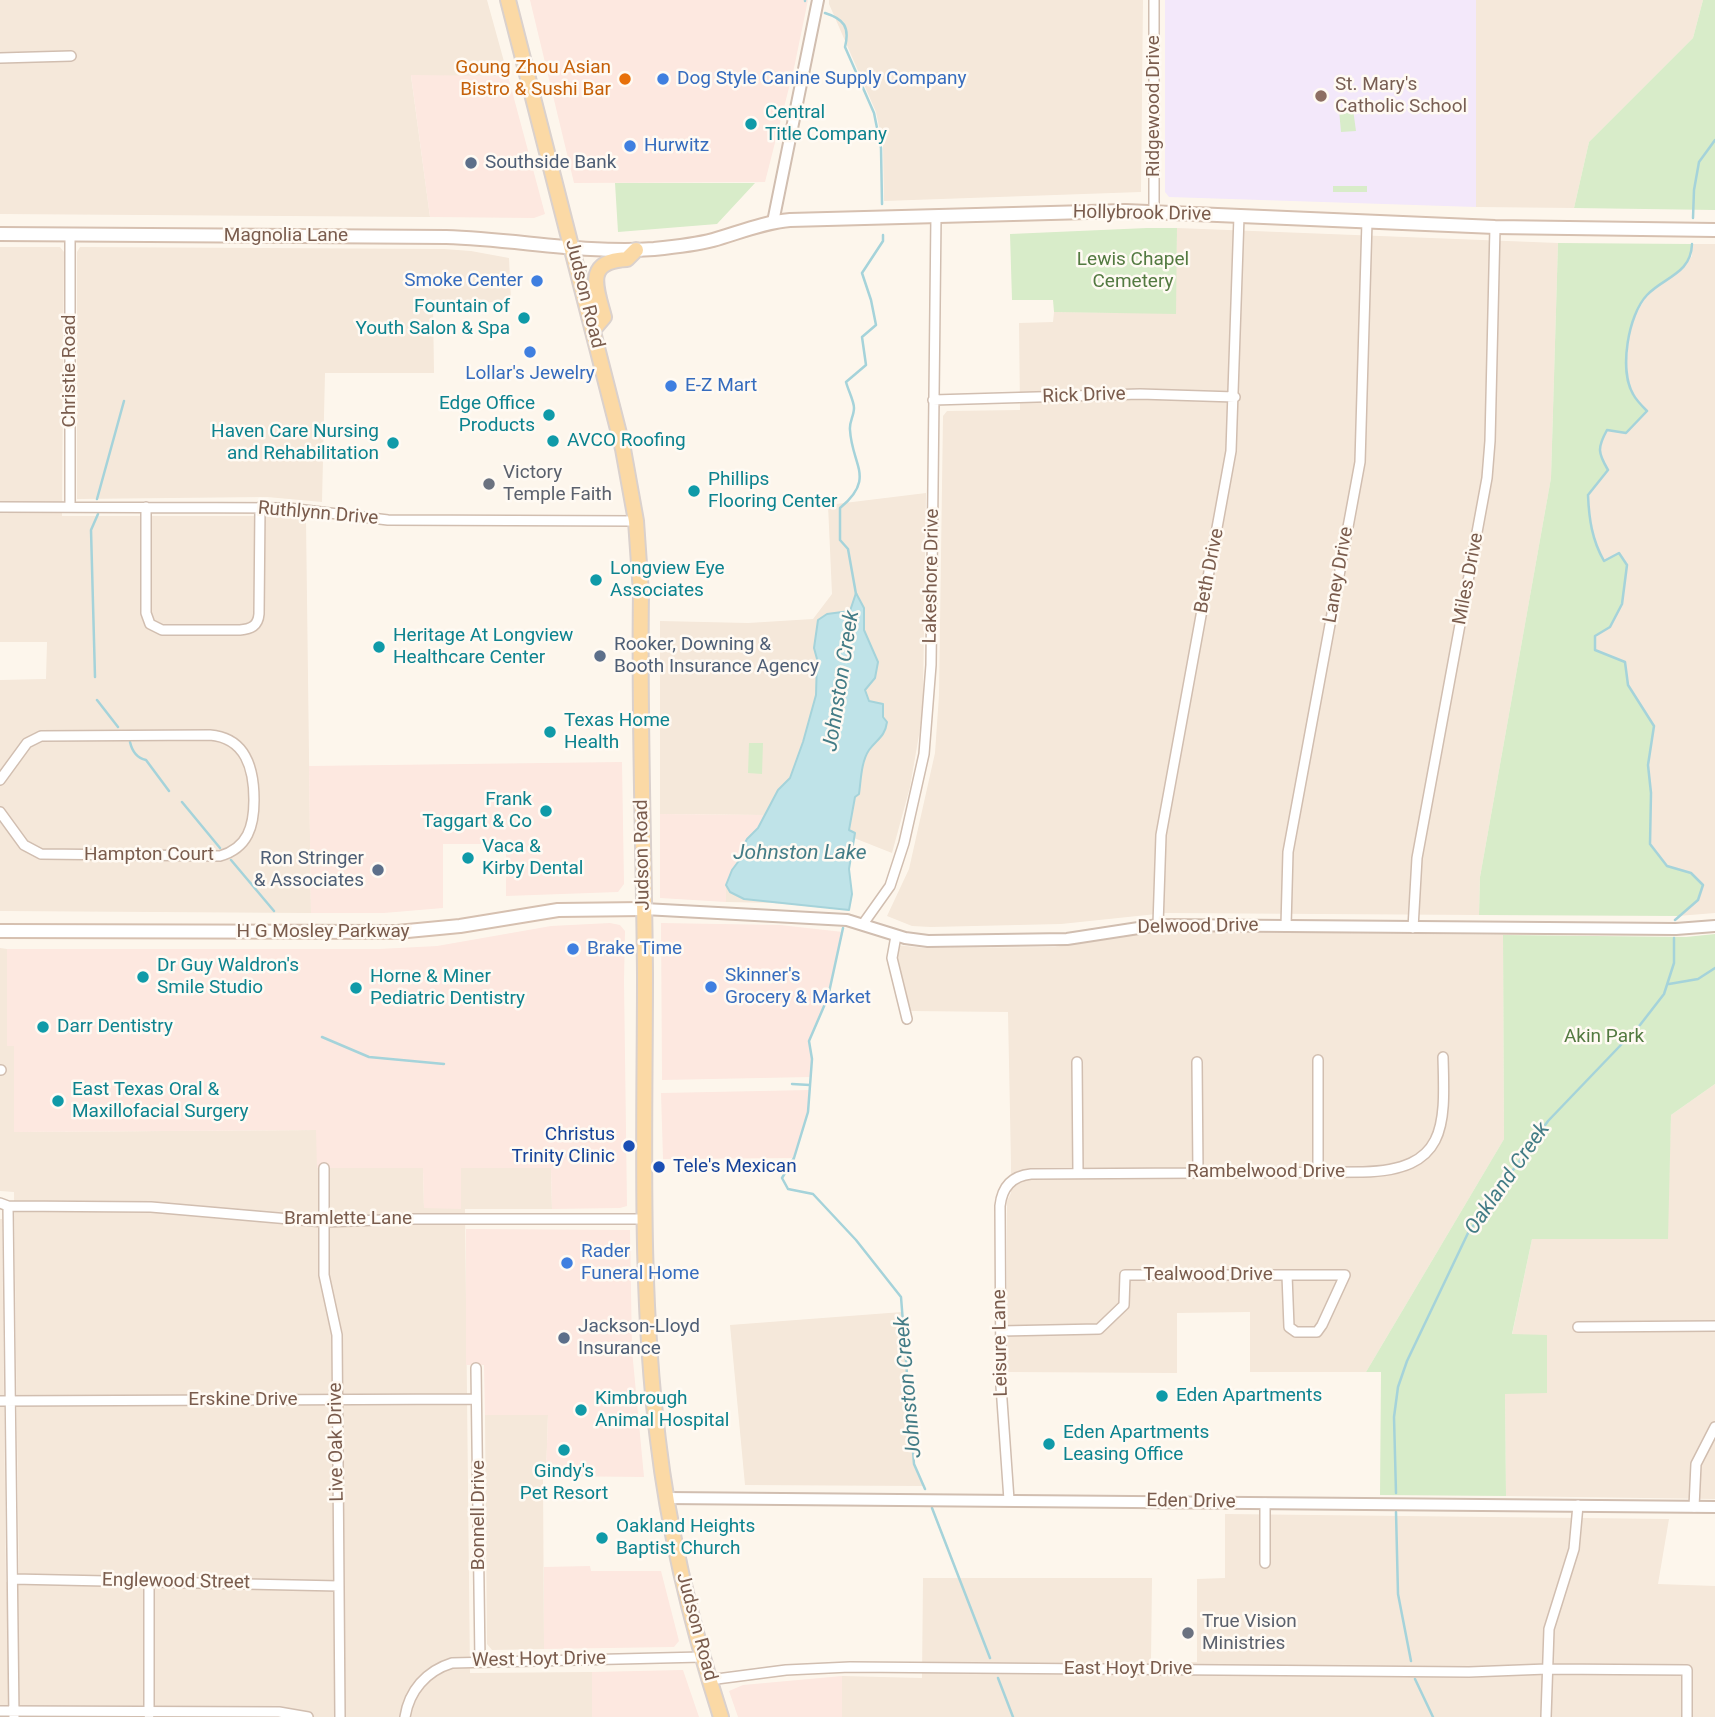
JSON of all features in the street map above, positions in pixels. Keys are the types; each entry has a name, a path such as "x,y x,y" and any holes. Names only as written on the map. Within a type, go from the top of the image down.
{"main road":[{"name":"Judson Road","path":"508,0 623,449 636,521 641,593 646,1219 652,1385 666,1498 682,1577 702,1657 721,1717"},
{"name":"Hollybrook Drive","path":"572,248 636,250 705,242 773,222 797,219 1154,212 1495,227 1715,230"},
{"name":"Magnolia Lane","path":"0,234 446,237 572,248"},
{"path":"593,330 604,317 595,278 599,269 613,260 627,259 636,250"},
{"name":"H G Mosley Parkway","path":"0,931 397,932 460,926 558,910 644,909"}],"street":[{"path":"773,222 818,0"},
{"name":"Ridgewood Drive","path":"1154,0 1154,212"},
{"path":"0,58 71,56"},
{"name":"Lakeshore Drive","path":"863,924 879,903 895,874 919,784 926,738 932,666 936,216"},
{"name":"Beth Drive","path":"1158,925 1161,835 1230,462 1235,397 1239,216"},
{"name":"Laney Drive","path":"1286,926 1288,852 1360,462 1367,221"},
{"name":"Miles Drive","path":"1413,928 1417,858 1487,478 1495,227"},
{"name":"Christie Road","path":"71,234 71,507"},
{"name":"Rick Drive","path":"933,400 1140,394 1235,397"},
{"name":"Ruthlynn Drive","path":"0,507 260,507 294,508 388,520 636,521"},
{"path":"146,507 146,613 153,627 175,630 240,630 256,624 260,614 260,507"},
{"name":"Hampton Court","path":"0,779 27,743 41,736 204,734 224,738 241,749 252,770 254,818 248,835 238,847 220,856 41,854 24,845 0,812"},
{"name":"Delwood Drive","path":"644,909 837,919 863,924 896,936 929,941 1048,940 1158,925 1676,929 1715,926"},
{"path":"896,936 892,958 907,1020"},
{"name":"Rambelwood Drive","path":"1006,1187 1014,1178 1023,1175 1396,1169 1414,1161 1436,1138 1443,1117 1443,1056"},
{"path":"1318,1060 1318,1172"},
{"path":"1077,1062 1078,1173"},
{"path":"1197,1062 1198,1173"},
{"name":"Live Oak Drive","path":"324,1168 324,1279 337,1332 340,1717"},
{"name":"Leisure Lane","path":"1006,1187 1000,1206 1000,1331 1009,1500"},
{"path":"3,1206 5,1402 13,1579 14,1714"},
{"name":"Bramlette Lane","path":"3,1206 151,1207 324,1222 646,1219"},
{"name":"Tealwood Drive","path":"1000,1331 1099,1329 1124,1305 1125,1275 1287,1275 1345,1275 1317,1332 1296,1332 1289,1327 1287,1275"},
{"path":"1578,1327 1715,1326"},
{"name":"Bonnell Drive","path":"476,1368 480,1661"},
{"name":"Erskine Drive","path":"5,1402 476,1399"},
{"path":"1694,1507 1696,1464 1715,1427"},
{"name":"Eden Drive","path":"666,1498 1715,1507"},
{"path":"1265,1503 1265,1563"},
{"path":"1546,1717 1550,1620 1574,1549 1578,1505"},
{"name":"Englewood Street","path":"13,1579 339,1586"},
{"path":"149,1580 149,1714"},
{"name":"West Hoyt Drive","path":"405,1717 413,1692 430,1673 452,1663 702,1657"},
{"name":"East Hoyt Drive","path":"709,1680 786,1670 850,1667 1469,1672 1547,1669 1687,1670 1687,1717"},
{"path":"0,1711 14,1714 279,1712 308,1717"}],"shaded area":[{"path":"0,0 487,0 508,76 411,76 430,217 0,214"},
{"path":"530,0 808,0 765,182 574,183"},
{"path":"829,0 1143,0 1141,192 884,201 883,146 876,112"},
{"name":"St. Mary's Catholic School","path":"1165,0 1476,0 1476,207 1169,197 1165,192"},
{"path":"1476,0 1703,0 1693,38 1589,142 1574,208 1476,207"},
{"path":"411,75 508,76 545,214 534,218 430,217"},
{"path":"1177,228 1558,243 1551,478 1480,877 1479,915 1166,913 1061,924 931,927 912,926 887,916 909,869 935,753 939,695 943,416 947,411 1020,410 1019,323 1053,322 1054,312 1175,313"},
{"path":"1692,244 1715,244 1715,913 1678,916 1698,900 1691,873 1667,866 1650,844 1651,793 1648,765 1654,726 1628,685 1625,662 1595,650 1595,636 1610,627 1622,604 1627,565 1604,561 1591,530 1588,495 1608,470 1599,455 1607,430 1626,433 1632,394 1626,371 1630,325 1647,295 1683,268 1692,256"},
{"path":"0,247 60,247 64,252 62,516 273,516 306,519 311,913 0,911 0,680 46,679 47,642 0,642"},
{"path":"80,247 471,251 509,258 511,301 433,306 434,373 325,373 322,502 267,497 77,499 77,252"},
{"path":"926,493 923,696 920,729 910,787 892,853 854,838 849,869 852,894 849,910 726,902 726,885 763,815 660,814 660,621 748,623 813,619 832,594 828,505"},
{"path":"622,762 624,884 618,892 506,896 506,844 443,844 443,908 384,913 311,913 309,766"},
{"path":"660,814 763,815 758,828 747,839 741,851 741,858 732,870 726,885 726,902 660,898"},
{"path":"610,923 620,925 625,931 627,1206 552,1209 551,1168 461,1168 461,1209 424,1208 423,1168 317,1168 316,1130 14,1132 14,1046 7,1046 7,949 379,949 437,946 551,926"},
{"path":"661,923 780,925 843,932 828,997 809,1041 811,1077 662,1080"},
{"path":"1146,932 1503,935 1504,1139 1366,1372 1250,1372 1250,1312 1177,1313 1177,1373 1007,1372 1007,1201 1011,1193 1008,1012 909,1011 896,955 897,945 924,948 1054,947"},
{"path":"0,948 7,949 7,1045 14,1046 14,1132 317,1130 317,1168 423,1168 424,1208 461,1168 551,1168 552,1209 465,1209 470,1673 592,1672 592,1717 0,1717 0,1219 6,1582 19,1582 14,1192 0,1191"},
{"path":"1715,1084 1715,1499 1506,1496 1505,1393 1547,1393 1512,1335 1532,1239 1667,1239 1671,1115"},
{"path":"810,1090 808,1112 794,1158 663,1159 661,1093"},
{"path":"466,1229 630,1230 632,1350 644,1477 546,1476 548,1415 485,1415 484,1365 466,1365"},
{"path":"902,1312 914,1464 923,1486 745,1485 730,1325"},
{"path":"485,1415 548,1415 546,1476 543,1476 544,1649 492,1650 487,1644"},
{"path":"1225,1514 1669,1519 1658,1584 1715,1586 1715,1717 842,1717 842,1676 922,1678 923,1578 1152,1578 1151,1662 1197,1662 1197,1579 1225,1578"},
{"path":"590,1566 591,1571 661,1571 679,1641 674,1647 544,1649 544,1567"},
{"path":"683,1670 699,1717 592,1717 592,1672"},
{"path":"842,1676 842,1717 738,1717 729,1691 743,1685"}],"green space":[{"path":"1703,0 1715,0 1715,210 1574,208 1589,142 1693,38"},
{"path":"1353,109 1356,131 1341,132 1339,110"},
{"path":"615,183 755,183 717,224 618,232"},
{"path":"1333,186 1367,186 1367,192 1333,192"},
{"name":"Lewis Chapel Cemetery","path":"1177,228 1176,314 1054,312 1053,300 1012,300 1010,234"},
{"path":"1558,243 1692,244 1682,269 1647,295 1635,316 1628,343 1627,371 1633,394 1647,411 1626,433 1607,430 1600,450 1608,470 1588,495 1592,529 1604,560 1619,553 1627,565 1622,604 1610,627 1595,636 1595,650 1625,662 1628,685 1654,726 1648,765 1651,793 1650,844 1667,866 1691,873 1703,885 1698,900 1678,916 1479,915 1480,877 1551,478"},
{"path":"749,743 763,743 762,774 748,773"},
{"name":"Akin Park","path":"1715,934 1715,1084 1671,1115 1668,1239 1532,1239 1512,1334 1547,1335 1547,1393 1505,1394 1506,1496 1380,1495 1381,1372 1366,1372 1504,1139 1503,935 1686,937"}],"water":[{"name":"Johnston Lake","path":"856,593 864,608 864,630 878,662 875,678 865,690 869,701 883,704 883,717 887,722 883,735 866,755 859,794 855,797 849,830 855,833 849,869 852,894 849,910 744,899 730,892 726,885 741,858 741,851 747,839 758,828 778,790 790,778 803,742 816,695 817,659 814,648 818,620 827,614 850,611"}],"waterway":[{"name":"Johnston Creek","path":"825,13 841,21 846,29 845,47 874,113 881,148 882,204"},
{"name":"Oakland Creek","path":"1693,218 1699,162 1715,140"},
{"name":"Johnston Creek","path":"856,594 848,549 840,540 840,508 851,498 860,480 850,430 854,405 846,382 866,365 862,337 876,325 862,273 883,241 883,235"},
{"name":"Oakland Creek","path":"1675,920 1698,900 1703,885 1691,873 1667,866 1650,844 1651,793 1648,765 1654,726 1628,685 1625,662 1595,650 1595,636 1610,627 1622,604 1627,565 1619,553 1604,561 1592,529 1588,495 1608,470 1600,450 1607,430 1626,433 1647,411 1633,394 1627,371 1628,343 1635,316 1647,295 1682,269 1692,244"},
{"path":"97,499 124,401"},
{"path":"95,677 91,530 98,514"},
{"path":"97,700 118,727"},
{"path":"130,742 135,754 146,760 169,791"},
{"path":"182,802 220,848"},
{"path":"231,860 274,911"},
{"name":"Johnston Creek","path":"843,928 828,997 809,1041 812,1059 808,1112 794,1158 782,1178 788,1189 813,1194 856,1240 901,1297 914,1464 925,1489"},
{"name":"Oakland Creek","path":"1396,1493 1394,1417 1398,1387 1407,1361 1468,1233 1548,1121 1640,1025 1664,994 1674,963 1674,938"},
{"path":"1669,984 1698,979 1715,968"},
{"path":"322,1037 369,1057 444,1064"},
{"path":"792,1084 810,1085"},
{"name":"Johnston Creek","path":"932,1508 990,1658"},
{"name":"Oakland Creek","path":"1396,1512 1398,1594 1411,1661"},
{"name":"Johnston Creek","path":"998,1678 1013,1717"},
{"name":"Oakland Creek","path":"1415,1679 1433,1717"}],"place":[{"name":"Goung Zhou Asian Bistro & Sushi Bar","path":"625,79"},
{"name":"Dog Style Canine Supply Company","path":"663,79"},
{"name":"St. Mary's Catholic School","path":"1321,96"},
{"name":"Central Title Company","path":"751,124"},
{"name":"Hurwitz","path":"630,146"},
{"name":"Southside Bank","path":"471,163"},
{"name":"Smoke Center","path":"537,281"},
{"name":"Fountain of Youth Salon & Spa","path":"524,318"},
{"name":"Lollar's Jewelry","path":"530,352"},
{"name":"E-Z Mart","path":"671,386"},
{"name":"Edge Office Products","path":"549,415"},
{"name":"AVCO Roofing","path":"553,441"},
{"name":"Haven Care Nursing and Rehabilitation","path":"393,443"},
{"name":"Victory Temple Faith","path":"489,484"},
{"name":"Phillips Flooring Center","path":"694,491"},
{"name":"Longview Eye Associates","path":"596,580"},
{"name":"Heritage At Longview Healthcare Center","path":"379,647"},
{"name":"Rooker, Downing & Booth Insurance Agency","path":"600,656"},
{"name":"Texas Home Health","path":"550,732"},
{"name":"Frank Taggart & Co","path":"546,811"},
{"name":"Vaca & Kirby Dental","path":"468,858"},
{"name":"Ron Stringer & Associates","path":"378,870"},
{"name":"Brake Time","path":"573,949"},
{"name":"Dr Guy Waldron's Smile Studio","path":"143,977"},
{"name":"Skinner's Grocery & Market","path":"711,987"},
{"name":"Horne & Miner Pediatric Dentistry","path":"356,988"},
{"name":"Darr Dentistry","path":"43,1027"},
{"name":"East Texas Oral & Maxillofacial Surgery","path":"58,1101"},
{"name":"Christus Trinity Clinic","path":"629,1146"},
{"name":"Tele's Mexican","path":"659,1167"},
{"name":"Rader Funeral Home","path":"567,1263"},
{"name":"Jackson-Lloyd Insurance","path":"564,1338"},
{"name":"Eden Apartments","path":"1162,1396"},
{"name":"Kimbrough Animal Hospital","path":"581,1410"},
{"name":"Eden Apartments Leasing Office","path":"1049,1444"},
{"name":"Gindy's Pet Resort","path":"564,1450"},
{"name":"Oakland Heights Baptist Church","path":"602,1538"},
{"name":"True Vision Ministries","path":"1188,1633"}]}
